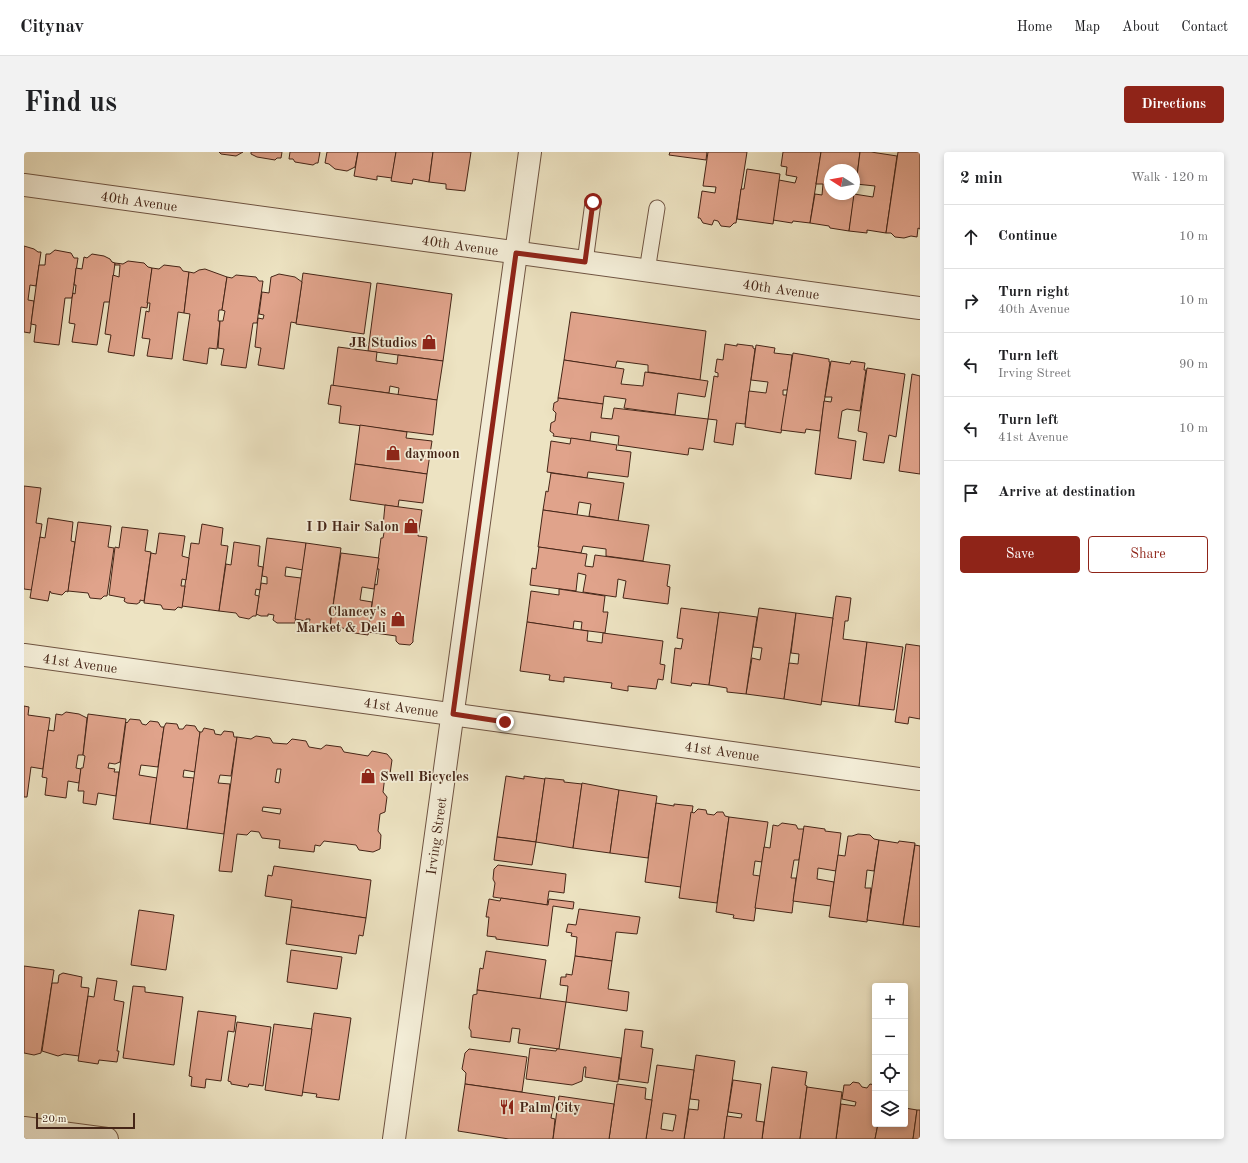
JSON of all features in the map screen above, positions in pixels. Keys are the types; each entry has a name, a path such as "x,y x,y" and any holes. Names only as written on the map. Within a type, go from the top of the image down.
{"street":[{"name":"Irving Street","path":"394,1139 530,152"},
{"name":"40th Avenue","path":"24,185 920,308"},
{"name":"41st Avenue","path":"24,655 920,779"},
{"path":"24,1128 107,1139"}],"lane":[{"path":"585,262 593,202"},
{"path":"647,271 657,208"}],"building":[{"path":"219,152 243,152 236,156 221,154"},
{"path":"251,152 282,152 281,158 277,158 275,160 257,157 251,154"},
{"path":"290,152 320,152 318,163 313,165 295,162 293,159 289,159"},
{"path":"327,152 358,152 355,167 347,171 335,169 329,164 325,163"},
{"path":"358,152 396,152 392,178 377,176 377,180 354,176"},
{"path":"396,152 433,152 429,182 413,179 412,184 391,181"},
{"path":"433,152 471,152 465,191 446,189 446,184 429,182"},
{"path":"670,152 707,152 706,160 669,155"},
{"path":"708,152 747,152 736,223 730,227 721,226 718,221 714,220 712,225 703,223 700,218 698,218 702,191 715,193 716,187 703,186"},
{"path":"783,152 821,152 810,223 793,221 792,223 773,220 779,180 795,183 797,177 786,175 787,167 781,166"},
{"path":"821,152 860,152 858,164 824,164 824,200 854,200 849,231 810,223 815,194 822,195 823,184 816,184"},
{"path":"860,152 897,156 886,233 867,230 867,233 849,231 853,200 860,200 860,195 873,197 875,186 860,184 860,164 858,164"},
{"path":"898,152 920,152 920,229 918,228 917,237 895,237 891,233 886,233"},
{"path":"747,169 780,174 773,224 737,219 741,189 744,189"},
{"path":"24,246 41,252 36,286 30,285 28,300 34,301 30,333 24,332"},
{"path":"55,250 71,253 74,258 78,258 72,298 65,298 59,345 34,342 36,325 31,324 39,265 45,265 46,254 50,254"},
{"path":"92,254 104,256 115,263 110,302 104,302 97,345 72,342 75,324 69,323 73,293 75,294 76,285 74,285 76,268 82,269 84,257 87,258"},
{"path":"128,261 144,263 148,267 152,268 147,308 141,307 134,356 108,352 111,335 105,334 113,275 119,277 120,265 115,265 115,263 123,264"},
{"path":"164,265 180,267 183,271 189,272 184,313 178,312 172,359 147,356 150,339 142,338 146,311 149,312 150,303 147,303 152,268 159,269"},
{"path":"205,269 227,277 222,310 219,310 218,321 220,321 217,349 209,348 207,364 183,360 190,314 184,313 189,272 194,273"},
{"path":"303,273 371,283 364,334 296,324"},
{"path":"279,274 295,277 302,282 296,323 291,322 284,369 258,365 261,348 255,347 258,318 263,319 264,315 259,314 262,292 269,293 271,277"},
{"path":"236,275 256,277 259,281 263,281 257,323 253,323 246,368 221,365 224,349 218,348 220,321 223,321 225,311 222,310 227,277 232,278"},
{"path":"377,283 452,294 443,361 368,351"},
{"path":"571,312 706,331 700,380 648,372 648,365 617,361 615,368 564,360"},
{"path":"725,344 753,346 755,349 745,424 736,423 733,445 714,442 717,420 708,419 714,376 718,377 718,373 715,372 717,359 723,360"},
{"path":"756,345 775,348 774,353 792,355 788,390 783,390 783,395 787,395 781,433 745,427 749,391 766,393 768,382 751,380"},
{"path":"338,347 377,352 376,361 397,364 398,355 443,361 437,400 398,395 399,388 390,386 389,393 333,386"},
{"path":"793,353 829,359 830,362 820,431 806,429 805,433 781,430"},
{"path":"564,360 624,369 621,384 643,386 645,372 708,381 705,397 678,393 675,415 624,408 626,399 604,396 603,404 558,398"},
{"path":"831,361 850,364 851,361 865,363 864,370 866,370 860,411 847,409 842,411 838,438 856,441 851,479 815,474 824,401 831,402 832,397 825,397"},
{"path":"867,368 905,374 896,437 889,435 884,463 863,460 867,433 858,431"},
{"path":"912,374 920,376 920,474 899,471"},
{"path":"331,385 437,400 433,435 339,423 341,406 328,404"},
{"path":"558,398 603,404 601,418 612,419 614,408 708,419 703,450 689,448 688,455 618,445 619,436 591,432 590,441 553,436 554,434 550,431 551,423 555,421 556,413 553,410 554,403 558,401"},
{"name":"daymoon","path":"360,425 407,432 406,438 432,441 427,474 355,464"},
{"path":"571,438 617,445 616,450 631,452 628,477 588,472 587,478 547,472 551,441 570,444"},
{"path":"355,464 427,474 423,503 399,500 398,507 350,500"},
{"path":"551,473 624,483 618,521 589,516 591,504 579,502 577,515 543,510"},
{"path":"24,486 41,488 36,523 42,524 32,590 24,589"},
{"path":"385,505 422,510 418,536 427,537 413,642 410,645 399,644 396,641 396,636 368,632 375,584 377,585 379,569 377,569 381,538 383,538 385,527 383,526"},
{"path":"543,510 649,525 643,561 606,556 606,549 583,546 581,553 538,547"},
{"path":"48,518 73,522 71,541 75,542 68,592 66,591 62,595 51,593 50,591 48,601 30,598 40,537 45,538"},
{"path":"78,522 111,526 108,547 114,548 107,596 104,596 101,599 90,598 88,593 68,591"},
{"path":"202,524 223,528 221,545 228,546 219,611 182,606 191,543 199,544"},
{"path":"122,527 148,530 145,551 151,552 144,601 140,600 137,604 127,603 124,601 125,598 109,595 115,547 119,548"},
{"path":"159,533 185,536 182,556 189,558 186,580 182,579 181,586 185,586 182,608 178,607 175,610 163,609 161,605 144,603 151,553 156,554"},
{"path":"267,538 306,543 303,570 286,567 285,576 301,578 295,623 277,623 273,620 274,615 268,614 268,616 261,616 256,614 261,583 267,584 267,577 262,576"},
{"path":"234,542 260,546 258,566 263,567 260,590 256,589 255,595 259,596 256,616 249,619 239,617 236,613 219,611 226,564 231,565"},
{"path":"306,543 341,548 330,627 317,628 309,624 310,619 306,619 306,621 295,619"},
{"path":"539,547 587,554 585,566 593,567 595,555 670,565 667,586 670,587 668,604 623,598 626,581 618,579 616,597 583,592 586,575 578,573 576,591 530,585 532,568 536,569"},
{"path":"341,553 379,558 374,589 362,587 360,600 372,602 368,635 348,632 348,629 330,626"},
{"path":"559,589 605,596 603,612 608,612 605,633 581,630 582,622 574,621 573,629 527,622 531,591 559,595"},
{"path":"836,596 851,598 848,621 845,621 843,639 867,642 859,706 821,701"},
{"path":"681,608 719,613 709,685 692,683 691,686 671,683 675,648 681,649 683,639 677,638"},
{"path":"759,608 796,613 784,699 746,694 752,658 760,660 762,648 753,647"},
{"path":"719,612 757,617 746,694 727,692 727,688 709,685"},
{"path":"796,613 833,618 821,705 784,699 789,663 798,664 799,654 791,653"},
{"path":"527,622 588,631 587,641 602,643 603,633 663,641 660,664 665,665 663,680 658,679 656,689 628,686 628,691 611,688 612,683 564,677 564,682 549,680 550,675 520,671"},
{"path":"867,642 903,647 894,710 859,706"},
{"path":"906,644 920,646 920,719 909,717 908,724 895,722"},
{"path":"24,706 29,707 28,715 50,718 43,769 31,767 27,797 24,797"},
{"path":"66,712 79,714 87,718 83,755 78,755 76,768 81,769 79,783 68,781 66,798 45,795 47,778 42,777 48,730 54,731 56,714 62,715"},
{"path":"88,714 126,719 120,762 115,764 109,763 108,768 115,769 114,772 119,772 116,796 98,793 96,805 83,803 84,791 78,791 81,768 83,768 85,756 83,755"},
{"path":"130,719 140,720 142,724 146,725 150,721 158,722 161,727 164,727 158,767 141,765 139,775 157,778 150,824 113,819 126,722 127,723"},
{"path":"166,723 177,724 179,729 183,729 186,725 195,726 200,732 195,772 184,770 183,777 194,778 187,829 150,824 164,727"},
{"path":"204,728 214,730 215,734 221,735 224,731 233,732 234,737 237,737 231,776 220,775 218,783 230,784 224,834 187,829 200,732 202,732"},
{"path":"256,736 270,738 273,743 287,744 292,739 306,741 309,747 321,749 326,745 341,747 344,752 368,756 372,751 387,754 392,760 390,774 385,776 383,792 387,797 385,812 380,814 378,831 381,835 380,849 373,852 359,850 356,845 324,841 320,846 315,845 314,852 279,848 280,840 262,838 259,832 251,831 247,835 237,834 232,872 219,871 237,737 251,739","holes":["277,769 281,769 279,783 275,782","263,807 281,809 280,814 262,811"]},
{"path":"506,776 524,779 524,776 545,779 536,842 497,837"},
{"path":"545,778 582,784 573,848 536,842"},
{"path":"582,783 619,790 610,853 573,848"},
{"path":"619,790 657,796 648,858 610,853"},
{"path":"656,803 674,806 674,804 693,806 681,887 645,882"},
{"path":"698,809 706,810 707,814 714,815 717,812 723,812 725,816 729,817 717,903 679,898 691,812 694,813"},
{"path":"729,817 768,822 762,862 755,861 753,875 760,876 754,921 733,918 734,915 716,912"},
{"path":"782,823 796,825 798,829 804,829 799,860 794,860 791,878 796,878 792,913 755,908 764,847 770,848 773,825 778,826"},
{"path":"804,826 841,833 836,871 818,868 817,879 834,882 831,906 793,901"},
{"path":"858,834 870,835 874,839 879,840 874,871 867,870 865,888 871,888 867,922 829,917 838,855 845,856 848,836"},
{"path":"497,837 536,842 532,865 494,860"},
{"path":"879,840 898,843 899,841 915,843 903,925 867,920"},
{"path":"915,845 920,846 920,927 903,925"},
{"path":"498,865 566,874 564,893 549,891 547,905 493,897 495,883 493,879 494,869"},
{"path":"274,866 371,880 366,918 291,907 292,900 265,896 268,875 272,876"},
{"path":"501,898 548,905 549,899 574,902 573,909 553,906 548,946 496,939 496,937 487,936 489,917 486,917 489,899 500,901"},
{"path":"291,907 366,918 363,936 359,935 356,954 286,944"},
{"path":"579,909 640,917 637,934 616,932 612,961 575,956 577,937 571,936 572,933 566,932 568,924 576,925"},
{"path":"139,910 174,915 166,970 131,965"},
{"path":"291,950 342,957 337,989 287,982"},
{"path":"486,951 546,960 540,999 477,990 480,968 483,969"},
{"path":"575,956 612,961 608,989 629,992 627,1011 566,1002 568,986 560,985 561,977 566,977 566,974 572,975"},
{"path":"24,966 54,970 41,1053 34,1055 24,1053"},
{"path":"63,973 82,977 81,987 89,988 79,1056 64,1054 58,1056 42,1051 52,983 58,983 59,975"},
{"path":"97,978 117,981 114,1000 124,1002 117,1051 119,1051 117,1062 99,1060 98,1064 78,1061 88,996 94,997"},
{"path":"133,986 145,987 145,992 183,997 174,1065 123,1058"},
{"path":"477,990 566,1002 559,1049 518,1043 520,1029 512,1028 510,1042 471,1037 471,1031 469,1028 473,995 477,994"},
{"path":"198,1011 236,1016 234,1032 228,1031 221,1081 206,1079 205,1088 191,1086 192,1077 189,1076"},
{"path":"314,1013 351,1018 339,1100 316,1097 317,1094 302,1092"},
{"path":"237,1022 271,1027 263,1086 249,1084 248,1087 231,1084 231,1082 228,1081"},
{"path":"274,1024 312,1029 302,1096 265,1090"},
{"path":"625,1029 643,1031 641,1047 653,1049 648,1083 619,1079"},
{"path":"530,1048 556,1051 559,1049 621,1058 618,1082 585,1077 586,1067 584,1067 582,1081 572,1085 526,1079"},
{"path":"469,1049 527,1057 522,1092 465,1084 466,1073 462,1069 465,1053"},
{"path":"696,1055 735,1061 724,1139 684,1139 689,1109 698,1110 699,1100 690,1099"},
{"path":"657,1065 694,1070 684,1139 646,1139","holes":["663,1113 676,1115 673,1131 661,1129"]},
{"path":"772,1067 807,1072 805,1085 807,1086 800,1139 762,1139"},
{"path":"733,1080 761,1084 756,1121 764,1122 762,1139 724,1139 727,1116 741,1118 742,1114 728,1112"},
{"path":"853,1082 859,1083 862,1087 867,1088 870,1084 872,1084 872,1127 877,1127 875,1139 836,1139 841,1104 855,1106 856,1102 842,1099 844,1085 850,1085"},
{"name":"Palm City","path":"465,1084 555,1097 551,1118 555,1119 553,1139 509,1139 458,1131"},
{"path":"617,1084 646,1088 645,1099 652,1100 646,1139 609,1139"},
{"path":"807,1087 842,1092 836,1139 800,1139"},
{"path":"559,1096 614,1104 609,1139 553,1139"},
{"path":"908,1108 917,1110 913,1139 875,1139 877,1127 908,1127"},
{"path":"917,1110 920,1110 920,1139 913,1139"}],"place":[{"name":"JR Studios","path":"429,342"},
{"name":"daymoon","path":"393,453"},
{"name":"I D Hair Salon","path":"411,526"},
{"name":"Clancey's Market & Deli","path":"398,619"},
{"name":"Swell Bicycles","path":"368,776"},
{"name":"Palm City","path":"507,1107"}],"route":[{"path":"505,722 453,714 516,253 585,262 593,202"}]}
